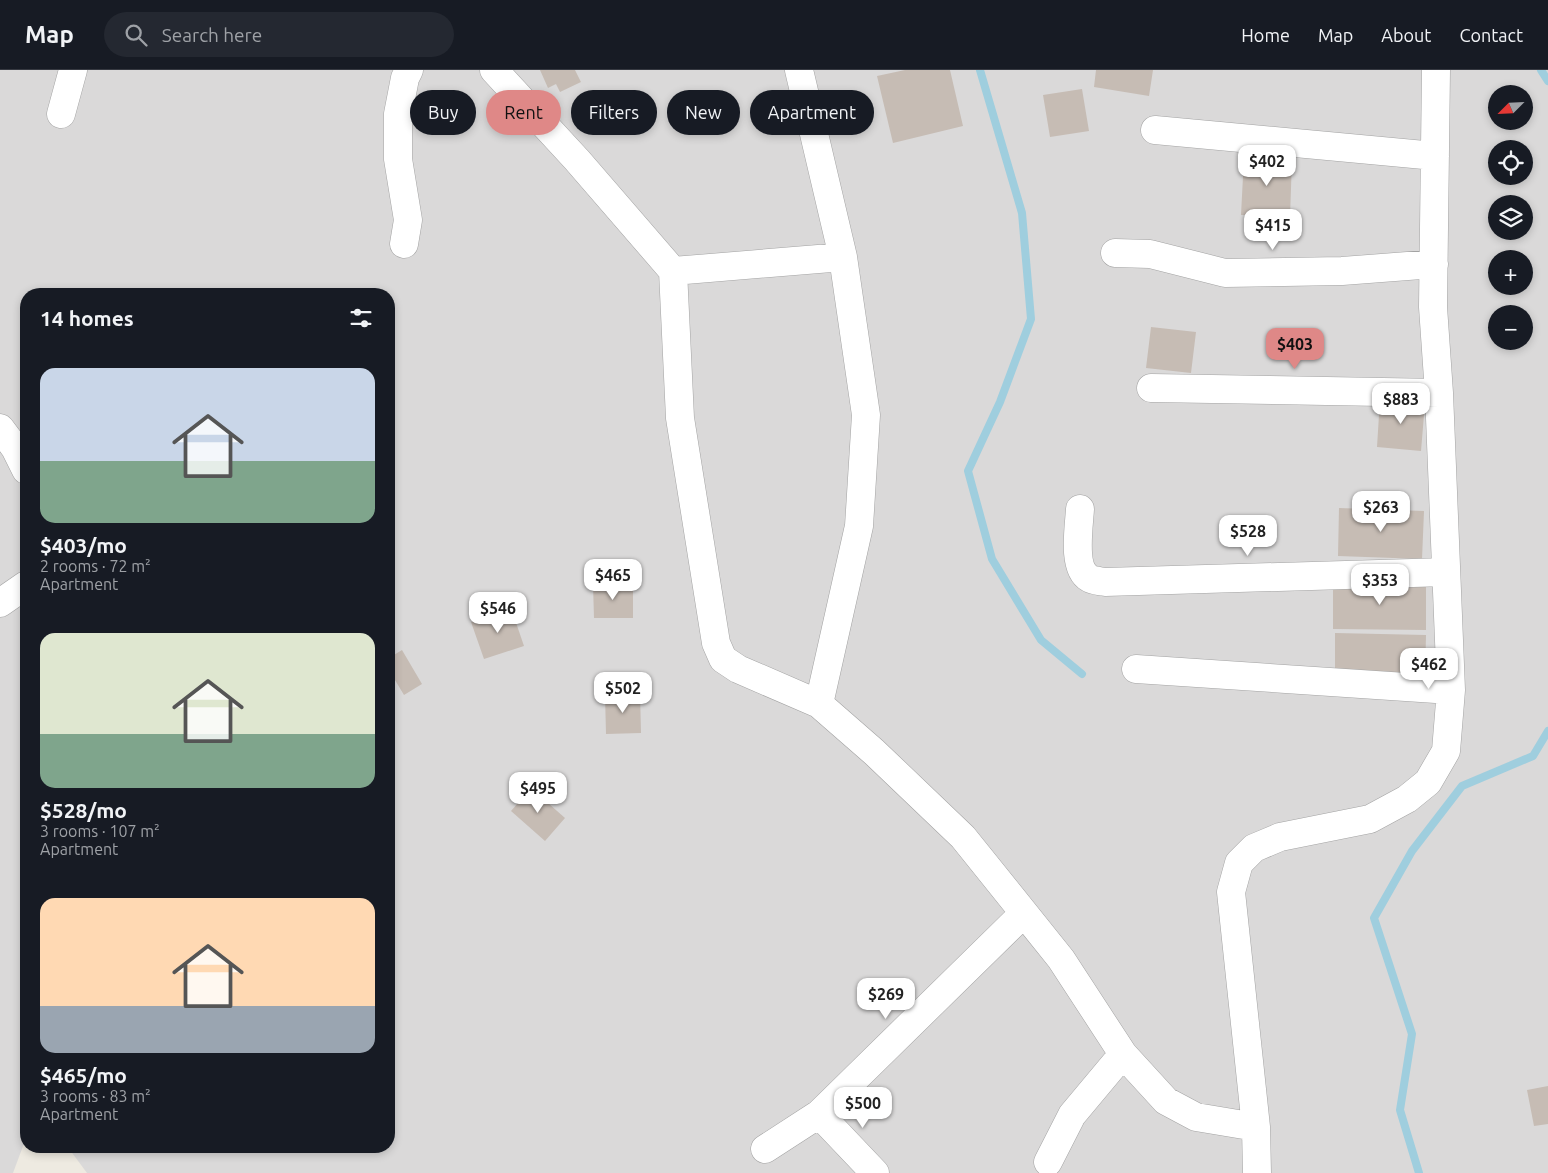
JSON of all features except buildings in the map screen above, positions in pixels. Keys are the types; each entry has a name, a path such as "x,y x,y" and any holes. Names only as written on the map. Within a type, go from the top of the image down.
{"street":[{"path":"61,114 73,70"},
{"path":"404,244 408,220 398,159 398,114 405,78 409,70"},
{"path":"494,70 577,160 673,271 680,418 716,643 723,659 738,669 819,704 874,752 963,837 1061,959 1123,1054 1166,1101 1196,1118 1256,1127"},
{"path":"799,70 843,257 866,415 859,526 819,704"},
{"path":"1257,1173 1256,1127 1231,892 1239,863 1254,848 1280,837 1370,819 1407,799 1428,782 1446,751 1451,690 1439,393 1433,307 1436,70"},
{"path":"1155,130 1435,156"},
{"path":"1115,253 1150,254 1226,273 1342,270 1434,264"},
{"path":"673,271 843,257"},
{"path":"1151,388 1439,393"},
{"path":"0,428 20,458"},
{"path":"1080,509 1078,553 1081,568 1089,578 1105,582 1446,572"},
{"path":"0,603 20,589"},
{"path":"1136,669 1451,690"},
{"path":"765,1149 819,1114 1024,913"},
{"path":"1048,1162 1072,1115 1123,1054"},
{"path":"819,1114 875,1173"}],"shaded area":[{"path":"0,70 1548,70 1548,1173 87,1173 72,1153 395,1153 395,288 20,288 20,1153 13,1173 0,1173"}],"waterway":[{"path":"980,70 1022,213 1031,319 1000,402 968,471 992,559 1041,640 1082,674"},
{"path":"1541,70 1548,81"},
{"path":"1419,1173 1400,1110 1412,1034 1374,918 1412,851 1462,786 1533,756 1548,731"}]}
